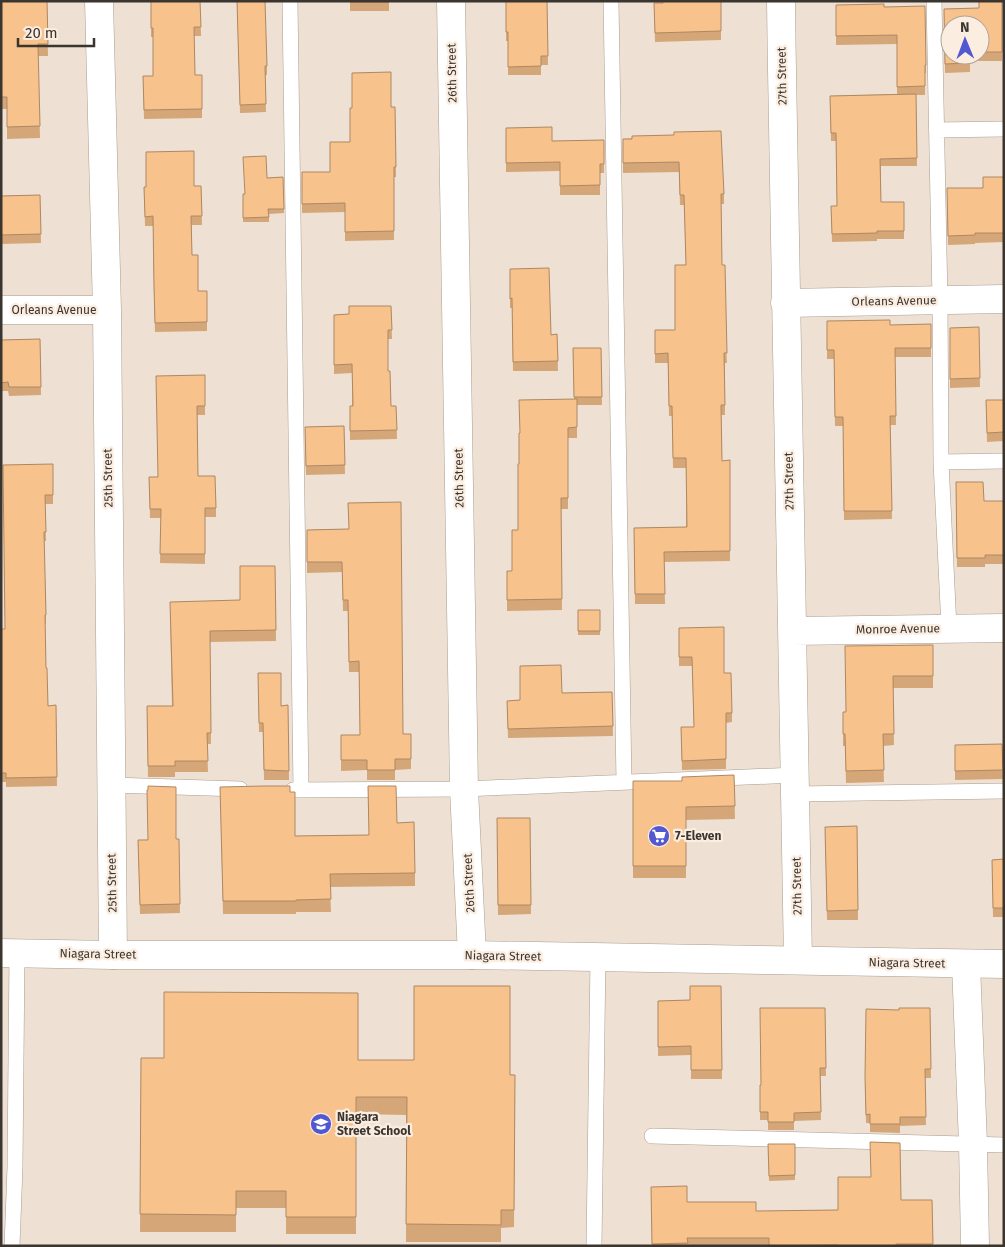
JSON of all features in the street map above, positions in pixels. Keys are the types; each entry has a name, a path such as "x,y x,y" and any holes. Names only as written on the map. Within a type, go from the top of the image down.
{"street":[{"name":"25th Street","path":"99,1 107,310 113,955"},
{"name":"26th Street","path":"451,1 464,789 472,955"},
{"name":"27th Street","path":"780,1 798,960"},
{"name":"Orleans Avenue","path":"785,303 1004,299"},
{"name":"Orleans Avenue","path":"1,310 107,310"},
{"name":"Monroe Avenue","path":"792,631 1004,628"},
{"name":"Niagara Street","path":"9,953 113,955 472,955 1004,964"},
{"path":"966,964 975,1246"}],"lane":[{"path":"290,1 301,790"},
{"path":"611,1 624,782"},
{"path":"934,1 941,462 949,628"},
{"path":"936,130 1004,129"},
{"path":"941,462 1004,461"},
{"path":"281,790 464,789 624,782 1004,791"},
{"path":"111,785 251,789"},
{"path":"9,953 14,1167 12,1246"},
{"path":"594,1246 598,957"},
{"path":"652,1136 1004,1144"}],"building":[{"path":"1,1 47,1 48,44 38,44 40,126 7,127 7,97 1,97"},
{"path":"151,1 200,1 201,27 194,27 195,75 202,75 202,109 144,110 143,76 153,76"},
{"path":"237,1 265,1 266,104 240,105"},
{"path":"389,1 389,2 350,2"},
{"path":"506,1 547,1 548,56 541,56 541,66 508,67"},
{"path":"663,1 721,1 721,31 655,33 654,3 663,3"},
{"path":"979,1 1002,1 1002,52 990,52 990,15 944,15 944,9 979,8"},
{"path":"884,4 884,7 925,6 925,86 897,87 897,35 836,36 836,5"},
{"path":"391,72 391,107 395,107 394,231 345,232 345,203 302,204 302,172 330,172 330,142 350,142 352,73"},
{"path":"916,94 917,158 880,159 881,202 904,202 904,231 832,234 831,206 837,206 836,133 831,133 830,96"},
{"path":"552,127 552,141 604,140 604,164 600,164 600,185 560,186 560,162 506,163 506,128"},
{"path":"721,131 724,194 721,194 722,265 725,265 727,353 724,353 725,405 721,405 722,461 730,460 730,551 664,552 665,594 635,594 634,528 687,527 686,458 673,458 672,406 669,406 668,353 655,354 655,330 675,330 675,265 686,265 684,195 680,195 679,162 623,163 623,139 632,139 632,136 674,135 674,132"},
{"path":"194,151 194,186 201,186 202,216 191,216 192,255 198,255 198,291 207,291 207,322 155,323 153,216 145,217 146,152"},
{"path":"266,156 267,178 283,177 284,209 268,209 269,217 243,218 243,194 245,194 243,157"},
{"path":"983,177 1004,177 1004,233 975,233 975,235 948,236 947,188 983,188"},
{"path":"40,195 41,234 1,235 1,196"},
{"path":"549,268 551,335 557,334 558,361 513,362 510,269"},
{"path":"349,306 391,306 392,330 388,330 388,371 390,371 391,406 396,406 397,430 350,431 350,406 353,406 352,364 334,365 334,315 349,314"},
{"path":"890,320 890,325 931,324 931,348 895,348 896,416 890,416 892,511 844,511 843,417 835,417 834,350 827,350 827,321"},
{"path":"979,327 980,378 950,379 950,328"},
{"path":"40,339 41,387 9,387 8,382 1,383 1,340"},
{"path":"573,348 601,348 602,397 574,397"},
{"path":"205,375 205,406 197,406 198,476 215,476 216,508 205,508 205,554 160,554 161,509 150,509 149,477 158,477 156,376"},
{"path":"577,399 577,427 568,428 568,498 561,498 562,599 507,600 507,571 512,571 512,530 518,530 519,400"},
{"path":"986,400 1004,400 1004,432 987,433"},
{"path":"344,426 345,465 306,466 305,427"},
{"path":"53,464 53,495 45,495 45,615 48,706 56,705 57,777 6,778 6,773 1,773 1,629 5,629 3,465"},
{"path":"956,482 983,482 984,501 1004,501 1004,555 985,555 985,558 957,558"},
{"path":"401,502 403,734 411,734 411,759 395,759 395,770 367,770 367,760 341,760 341,735 360,735 359,661 349,662 348,600 343,600 342,562 307,562 307,530 349,529 348,503"},
{"path":"240,566 275,566 276,630 210,631 211,733 207,733 208,761 175,761 175,766 148,766 147,706 173,706 170,602 240,600"},
{"path":"578,610 600,610 600,631 578,631"},
{"path":"724,627 724,673 731,673 732,713 726,713 726,759 682,761 681,727 694,727 692,657 679,657 679,628"},
{"path":"933,645 933,676 893,676 894,734 883,734 884,770 846,771 845,734 843,734 843,712 846,712 845,646"},
{"path":"561,665 562,693 612,692 613,726 508,729 507,701 520,700 520,666"},
{"path":"258,673 281,673 281,706 288,705 289,771 264,770 263,723 259,723"},
{"path":"1002,744 1003,770 955,771 955,745"},
{"name":"7-Eleven","path":"734,775 735,806 686,807 686,866 633,866 633,781 682,781 682,777"},
{"path":"148,786 176,787 176,839 179,839 180,904 140,905 138,840 148,840"},
{"path":"290,786 290,792 295,792 295,836 369,835 368,786 396,786 397,823 414,822 415,873 330,874 331,899 223,901 220,787"},
{"path":"497,818 530,818 531,905 498,905"},
{"path":"857,826 858,910 827,911 825,827"},
{"path":"1004,859 1004,908 993,908 992,860"},
{"path":"414,986 510,986 510,1075 515,1075 514,1210 501,1210 501,1225 406,1224 407,1097 356,1097 356,1217 286,1217 286,1191 236,1191 236,1215 140,1214 141,1058 164,1058 164,992 358,993 358,1060 414,1060"},
{"path":"690,986 721,986 722,1070 691,1070 691,1046 658,1047 658,1001 690,1000"},
{"path":"760,1008 825,1008 826,1068 820,1068 821,1112 794,1113 794,1122 768,1122 768,1112 760,1112"},
{"path":"899,1008 930,1008 931,1069 925,1069 926,1117 900,1117 900,1124 870,1124 870,1114 866,1115 866,1009 899,1010"},
{"path":"870,1142 900,1143 901,1200 932,1200 933,1244 896,1244 896,1246 769,1246 769,1238 687,1238 688,1243 652,1244 651,1187 687,1186 687,1202 756,1202 756,1211 838,1210 838,1177 871,1177"},
{"path":"768,1144 795,1144 795,1175 769,1176"}],"place":[{"name":"7-Eleven","path":"659,836"},
{"name":"Niagara Street School","path":"321,1124"}]}
